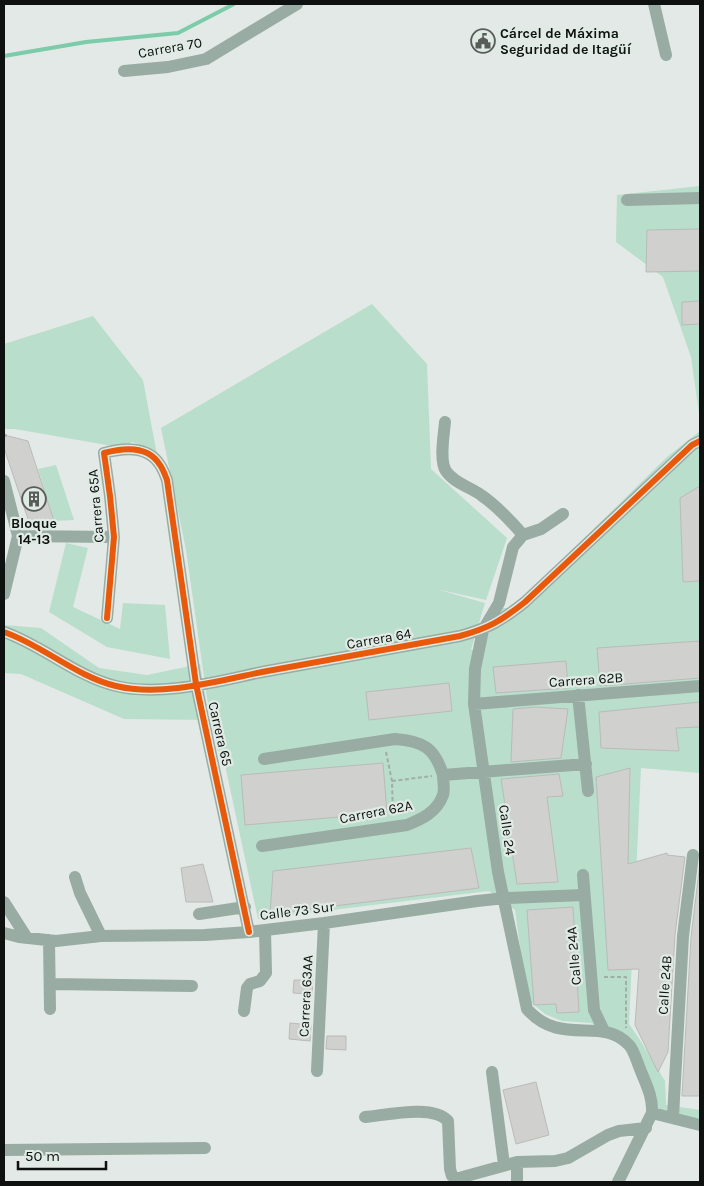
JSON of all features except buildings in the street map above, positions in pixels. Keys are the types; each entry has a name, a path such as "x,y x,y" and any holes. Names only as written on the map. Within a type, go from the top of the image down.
{"street":[{"name":"Carrera 70","path":"124,72 168,67 206,59 297,4"},
{"path":"654,4 666,55"},
{"path":"627,200 700,198"},
{"path":"445,422 442,461 446,471 457,481 480,494 499,510 523,535 541,529 563,514"},
{"name":"Carrera 64","path":"4,632 92,677 116,686 143,689 196,684 460,636 483,630 505,618 525,602 692,446 700,441"},
{"name":"Carrera 65A","path":"107,618 114,537 104,453 122,448 142,451 159,463 167,480"},
{"name":"Carrera 65","path":"167,480 196,684 249,932"},
{"path":"4,481 18,536 4,594"},
{"name":"Calle 24","path":"523,535 512,547 499,603 483,630 475,669 474,704 498,872 527,1009 545,1025 562,1030 604,1031"},
{"path":"18,536 114,537"},
{"name":"Carrera 62B","path":"474,704 700,686"},
{"path":"578,695 588,791"},
{"path":"264,759 395,738 413,740 430,750 438,760 438,776 586,764"},
{"name":"Carrera 62A","path":"262,846 407,825 424,818 434,809 443,795 438,776"},
{"name":"Calle 24B","path":"673,1117 683,936 693,856"},
{"name":"Calle 24A","path":"583,875 594,1010 604,1031"},
{"path":"75,877 80,893 101,936"},
{"name":"Calle 73 Sur","path":"4,933 49,940 101,936 205,935 265,931 505,898 584,895"},
{"path":"4,902 27,938"},
{"path":"199,914 245,907"},
{"name":"Carrera 63AA","path":"317,1071 324,923"},
{"path":"244,1011 247,988 250,984 260,981 266,973 265,931"},
{"path":"49,940 50,1009"},
{"path":"50,984 192,986"},
{"path":"604,1031 618,1036 630,1046 649,1090 653,1105 652,1114 646,1128 618,1182"},
{"path":"492,1072 504,1165"},
{"path":"365,1117 426,1111 444,1117 448,1121 450,1169 452,1176 459,1178 517,1162 555,1161 568,1158 608,1135 619,1131 646,1128"},
{"path":"652,1114 673,1117 700,1125"},
{"path":"4,1150 205,1148"},
{"path":"517,1162 518,1182"}],"path":[{"path":"4,435 6,435 4,439"},
{"path":"383,740 392,781 393,827"},
{"path":"392,781 438,776"}],"green space":[{"path":"700,186 700,420 691,357 663,277 616,242 617,195"},
{"path":"372,304 427,364 431,469 507,538 486,600 436,589 485,603 471,650 479,649 489,608 513,608 667,457 700,431 700,773 641,768 629,1024 665,1081 666,1105 700,1110 700,1119 656,1110 630,1041 591,1023 562,1021 545,1014 527,999 515,910 489,891 258,919 222,751 218,751 207,698 186,550 161,428"},
{"path":"93,316 143,380 157,455 133,442 118,447 15,429 4,429 4,344"},
{"path":"56,465 74,520 54,521 38,469"},
{"path":"66,543 88,548 73,607 120,629 123,603 165,605 170,659 107,647 49,612"},
{"path":"4,625 41,628 99,668 147,675 200,664 209,720 124,719 21,674 4,673"}],"waterway":[{"path":"4,56 86,42 178,33 234,4"}],"cycle path":[{"path":"4,632 102,682 133,689 152,690 208,683 460,636 494,623 525,602 692,445 700,441"},
{"path":"107,618 114,537 104,453 126,449 142,451 155,459 162,468 167,480 196,684 249,932"}],"place":[{"name":"Cárcel de Máxima Seguridad de Itagüí","path":"483,41"},
{"name":"Bloque 14-13","path":"34,499"}]}
